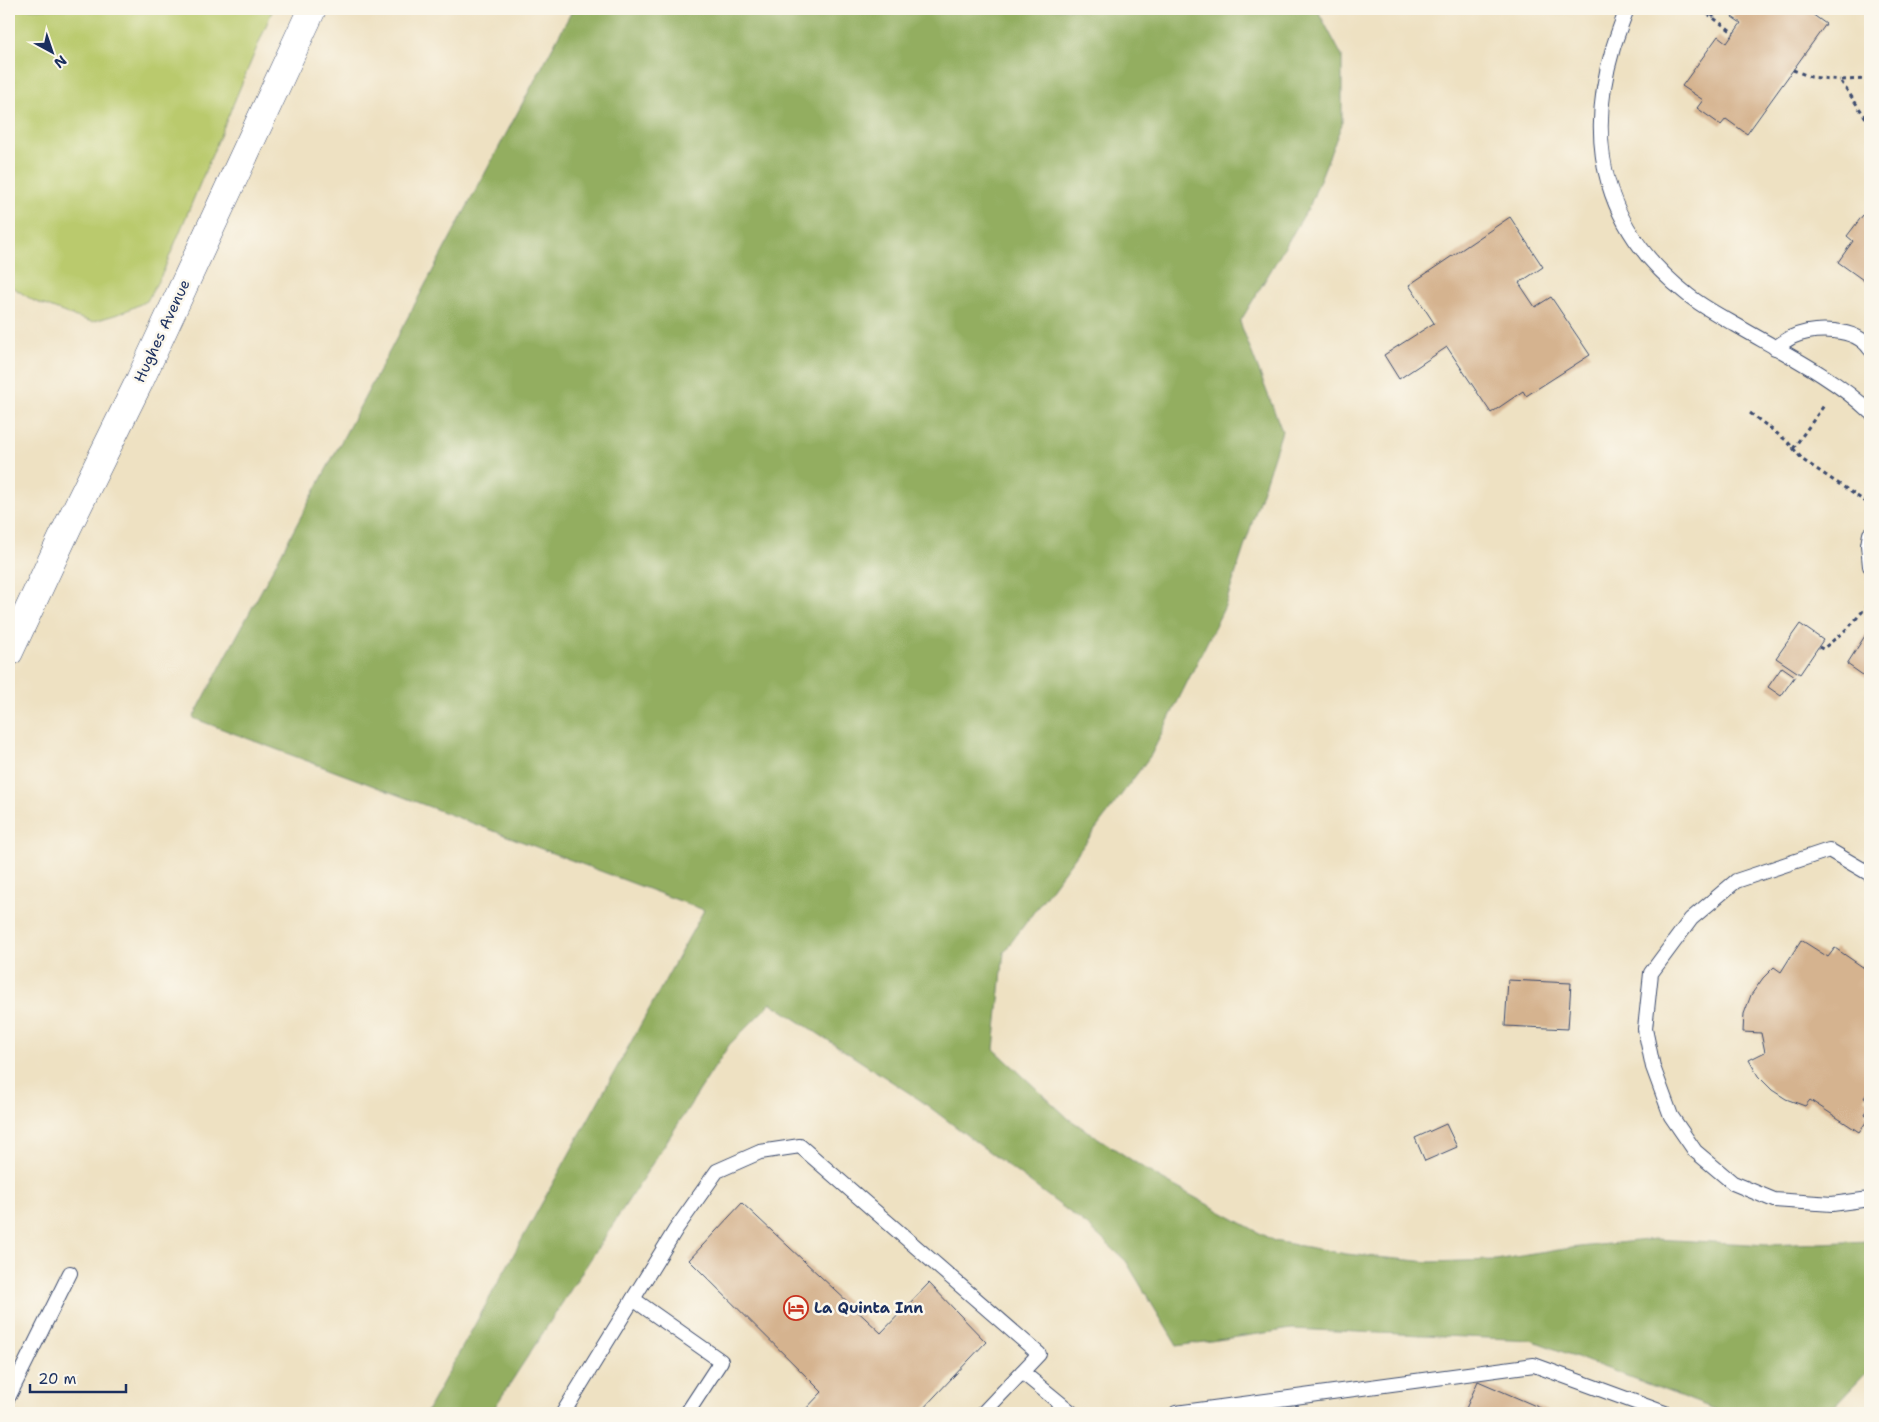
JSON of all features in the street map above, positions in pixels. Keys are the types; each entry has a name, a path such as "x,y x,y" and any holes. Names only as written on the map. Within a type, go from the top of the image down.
{"street":[{"name":"Hughes Avenue","path":"9,652 140,380 312,9"}],"lane":[{"path":"1627,9 1613,48 1604,87 1600,128 1602,158 1609,189 1623,221 1641,248 1663,274 1689,296 1841,388 1870,412"},
{"path":"1775,348 1800,335 1828,331 1851,335 1866,342 1870,349"},
{"path":"1870,534 1868,544 1870,566"},
{"path":"1870,874 1829,850 1736,881 1691,919 1651,973 1645,1028 1653,1067 1671,1116 1695,1151 1733,1182 1774,1200 1832,1204 1870,1200"},
{"path":"563,1413 676,1229 717,1171 760,1152 800,1146 1038,1354 983,1413"},
{"path":"9,1396 70,1273"},
{"path":"633,1299 721,1361 687,1413"},
{"path":"1176,1413 1534,1365 1665,1413"},
{"path":"1022,1372 1072,1413"}],"path":[{"path":"1701,9 1734,33"},
{"path":"1712,17 1719,9"},
{"path":"1793,70 1812,77 1840,80 1870,79"},
{"path":"1840,80 1870,124"},
{"path":"1794,449 1826,402"},
{"path":"1750,413 1787,441 1809,465 1869,504"},
{"path":"1819,647 1823,649 1849,627 1870,603"}],"green space":[{"path":"9,9 273,9 163,272 147,301 121,313 92,322 34,301 9,285"},
{"path":"573,9 1317,9 1342,56 1342,124 1310,205 1240,322 1282,431 1225,606 1151,755 1004,952 994,1049 1069,1119 1156,1176 1274,1241 1346,1254 1429,1262 1496,1260 1571,1248 1655,1239 1768,1245 1870,1241 1870,1369 1828,1413 1725,1413 1531,1340 1292,1329 1177,1346 1126,1261 1088,1226 920,1100 771,1003 729,1045 491,1413 426,1413 704,910 193,718"}],"building":[{"path":"1738,9 1805,9 1826,24 1747,134 1726,119 1721,125 1697,108 1703,100 1682,86 1718,36 1727,43 1741,23 1732,17"},
{"path":"1863,215 1869,219 1870,216 1870,285 1838,262 1853,241 1847,236"},
{"path":"1510,217 1543,267 1519,283 1535,307 1551,297 1590,355 1526,396 1523,391 1491,413 1447,347 1399,379 1384,355 1434,323 1409,285"},
{"path":"1800,624 1823,640 1800,674 1776,658"},
{"path":"1870,628 1870,680 1847,664"},
{"path":"1782,667 1795,676 1781,696 1768,687"},
{"path":"1801,940 1828,957 1835,948 1870,972 1870,1089 1864,1098 1870,1101 1870,1106 1865,1114 1869,1118 1859,1132 1810,1100 1805,1106 1786,1099 1772,1090 1758,1076 1749,1060 1765,1052 1761,1033 1743,1032 1744,1014 1751,995 1763,978 1774,967 1781,972"},
{"path":"1508,980 1571,983 1568,1029 1505,1026"},
{"path":"1446,1124 1457,1147 1425,1161 1415,1138"},
{"name":"La Quinta Inn","path":"742,1203 881,1333 929,1283 986,1342 919,1413 802,1413 822,1392 689,1260"},
{"path":"1478,1381 1552,1413 1464,1413"}],"place":[{"name":"La Quinta Inn","path":"796,1308"}]}
